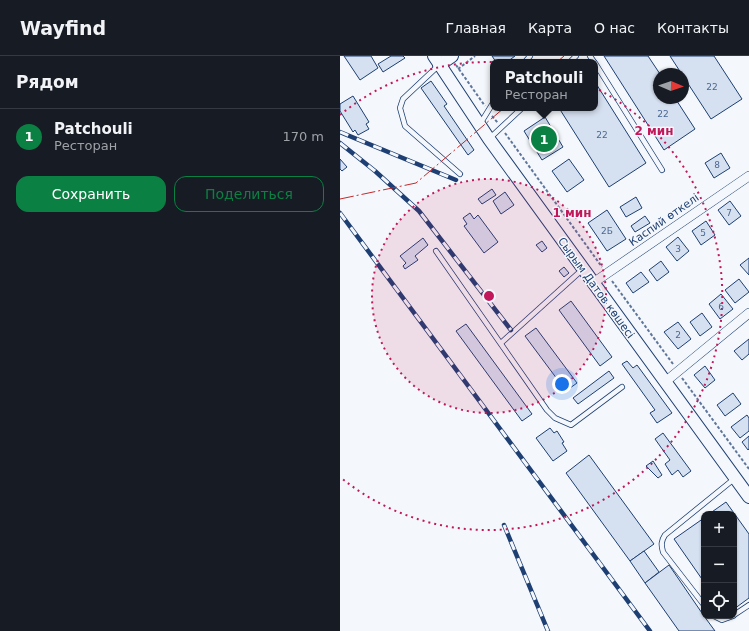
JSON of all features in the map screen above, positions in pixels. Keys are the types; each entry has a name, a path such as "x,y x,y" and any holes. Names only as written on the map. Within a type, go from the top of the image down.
{"main road":[{"path":"437,61 451,57"},
{"name":"Сырым Датов көшесі","path":"437,61 488,139 749,497"}],"street":[{"name":"Каспий өткелі","path":"593,283 749,176"},
{"path":"665,382 749,313"}],"lane":[{"path":"437,61 403,99 400,108 405,126 460,174"},
{"path":"598,68 662,170"},
{"path":"479,125 490,108"},
{"path":"488,139 519,111"},
{"path":"436,251 547,410 555,418 571,425 622,387"},
{"path":"501,343 583,269"},
{"path":"701,601 663,552 662,539 665,534 735,478"},
{"path":"737,613 749,605"}],"path":[{"path":"458,69 475,56"},
{"path":"451,57 488,111 749,469"}],"building":[{"path":"344,56 371,56 378,68 360,80"},
{"path":"391,56 403,56 405,58 383,72 378,64"},
{"path":"492,56 515,56 511,59 494,59"},
{"path":"604,56 648,56 656,68 653,68 653,104 679,104 695,129 664,150"},
{"path":"670,56 714,56 742,99 711,119 689,85 689,68 678,68"},
{"path":"431,81 447,104 444,106 474,150 468,155 421,88"},
{"path":"598,87 646,163 609,187 561,111 598,111"},
{"path":"353,96 369,122 366,124 369,129 358,135 355,130 353,132 340,111 340,104"},
{"path":"545,117 563,147 542,160 524,131"},
{"path":"721,153 730,168 714,178 705,163"},
{"path":"340,159 347,167 342,171 340,169"},
{"path":"569,159 584,180 567,192 552,171"},
{"path":"492,189 496,195 482,204 478,199"},
{"path":"505,192 514,205 501,214 493,201"},
{"path":"636,197 642,208 626,217 620,207"},
{"path":"730,201 741,216 729,225 718,210"},
{"path":"607,210 626,239 607,251 588,223"},
{"path":"470,213 474,219 478,215 498,242 484,253 464,226 467,224 463,218"},
{"path":"645,216 650,223 635,232 631,226"},
{"path":"706,221 715,235 701,245 692,231"},
{"path":"678,237 689,251 677,261 666,247"},
{"path":"423,238 428,245 415,256 418,260 405,269 403,266 406,263 400,256"},
{"path":"542,241 547,248 542,252 536,245"},
{"path":"749,258 749,275 740,265"},
{"path":"661,261 669,272 657,281 649,270"},
{"path":"564,267 569,273 564,277 559,271"},
{"path":"641,272 649,282 633,293 626,283"},
{"path":"739,279 749,292 735,303 725,290"},
{"path":"721,294 733,309 720,319 709,304"},
{"path":"571,301 612,357 600,366 559,310"},
{"path":"702,313 712,327 700,336 690,322"},
{"path":"678,322 691,339 678,349 664,332"},
{"path":"466,324 532,414 522,421 456,331"},
{"path":"536,328 577,383 566,391 525,336"},
{"path":"749,339 749,354 742,360 734,351"},
{"path":"627,361 633,368 637,365 672,413 657,423 650,413 655,410 622,364"},
{"path":"705,366 715,380 705,388 694,375"},
{"path":"609,371 614,378 578,404 573,398"},
{"path":"733,393 741,404 725,416 717,405"},
{"path":"747,415 749,418 749,431 740,438 731,427"},
{"path":"550,428 554,433 557,431 564,442 562,443 567,451 553,461 536,438"},
{"path":"663,433 691,471 683,477 678,470 672,475 665,464 670,460 655,439"},
{"path":"749,436 749,449 748,450 742,442"},
{"path":"589,455 654,544 630,561 566,473"},
{"path":"653,461 662,475 658,478 646,466"},
{"path":"726,502 732,511 713,511"},
{"path":"737,517 749,534 749,598 737,607"},
{"path":"701,520 701,578 674,539"},
{"path":"644,551 659,572 645,583 630,561"},
{"path":"669,565 701,612 701,619 706,619 715,631 679,631 645,583"}],"railway":[{"path":"340,132 456,180"},
{"path":"340,143 375,171 419,211 511,330"},
{"path":"340,213 650,631"},
{"path":"504,525 548,631"}],"power":[{"path":"560,59 564,56"},
{"path":"340,199 416,183 500,111"}],"place":[{"name":"Patchouli","path":"544,139"}]}
